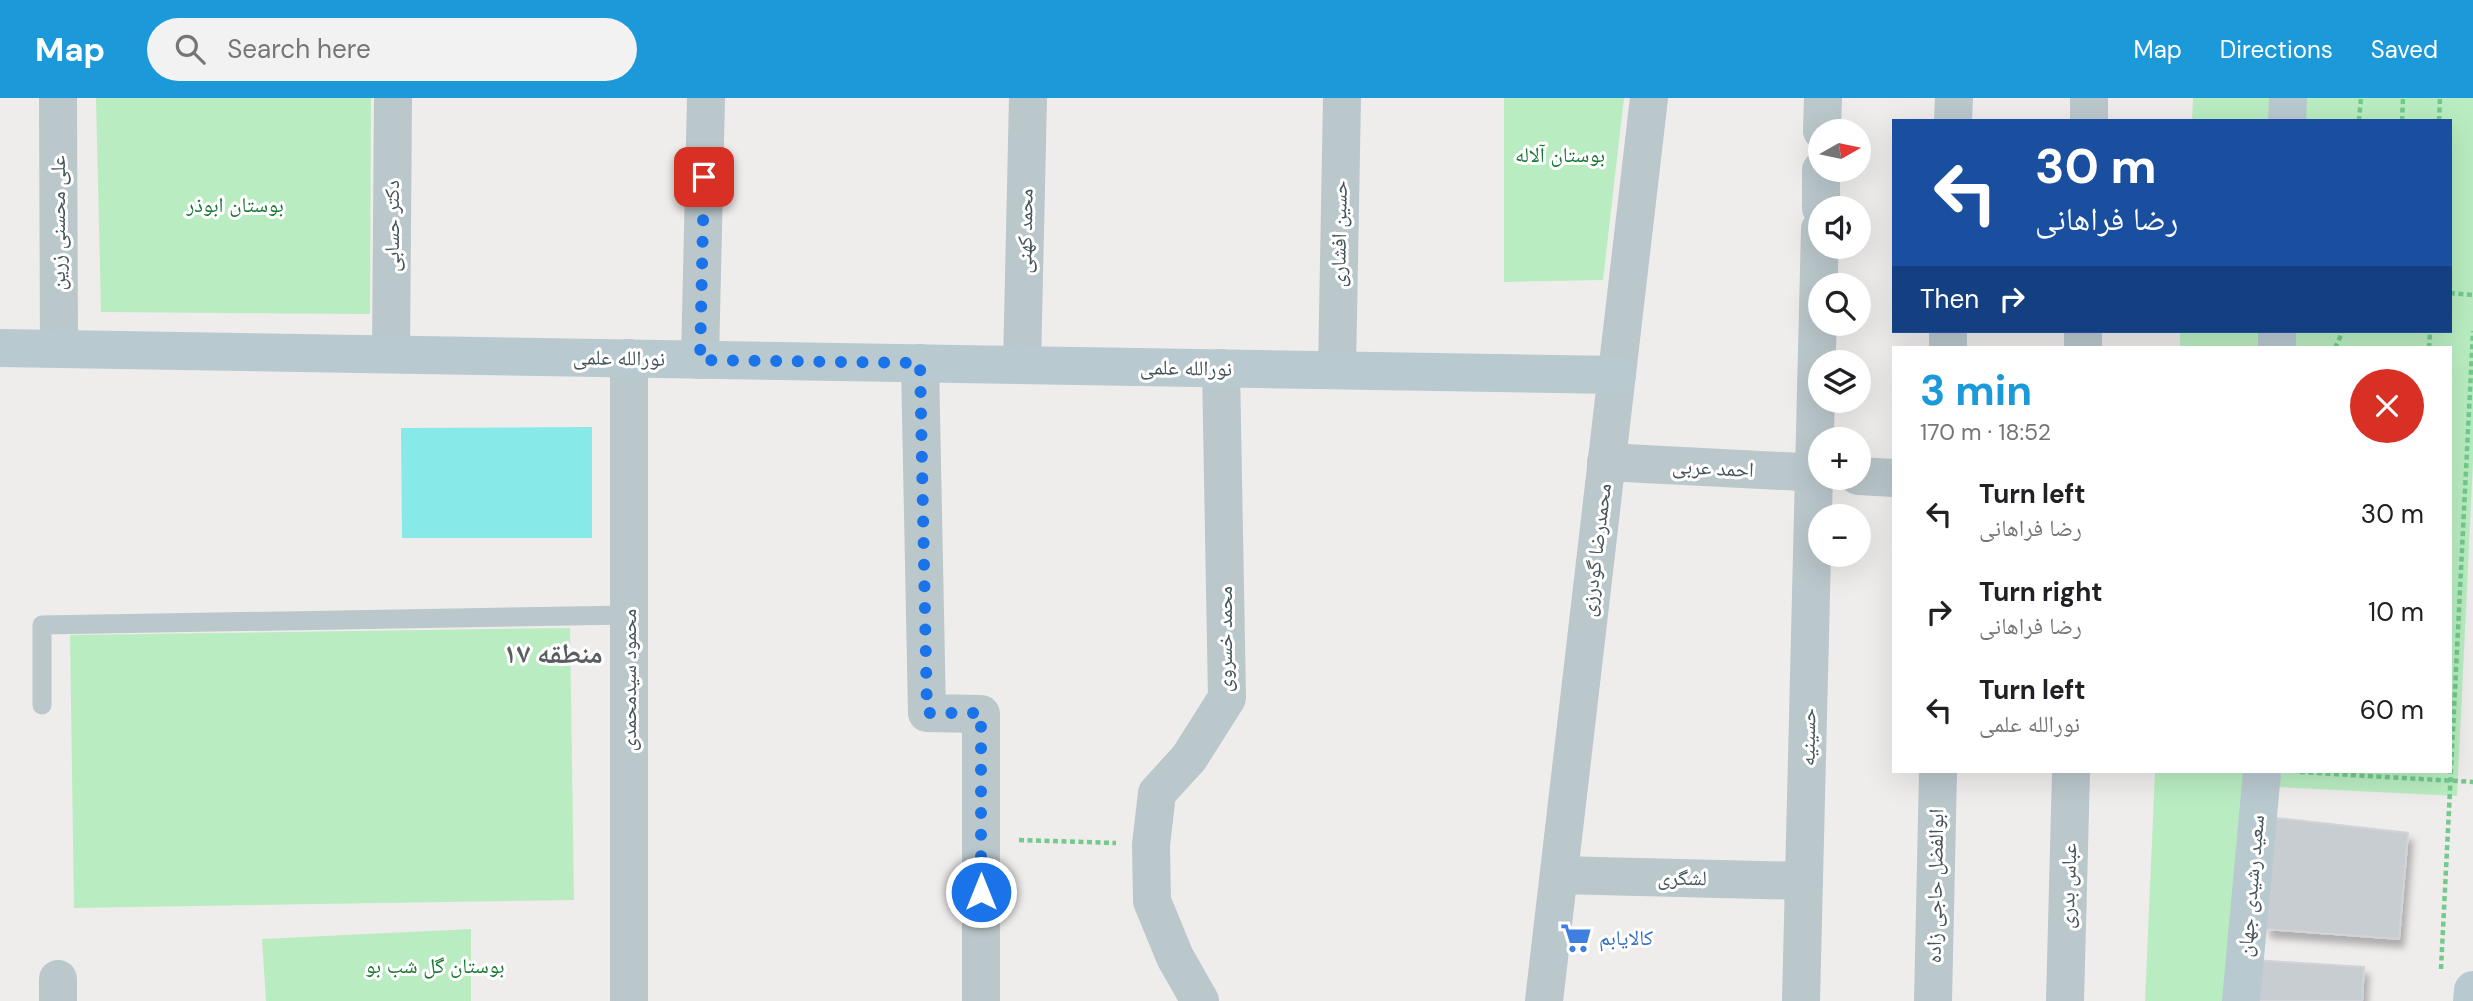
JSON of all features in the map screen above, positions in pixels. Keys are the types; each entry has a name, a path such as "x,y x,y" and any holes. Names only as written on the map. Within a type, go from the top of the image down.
{"street":[{"name":"علی محسنی زرین","path":"58,98 59,349"},
{"name":"دکتر حسابی","path":"391,354 393,98"},
{"path":"700,360 706,98"},
{"name":"محمد کهنی","path":"1022,365 1028,98"},
{"name":"حسین افشاری","path":"1337,370 1342,98"},
{"name":"محمدرضا گودرزی","path":"1544,1001 1649,98"},
{"path":"1822,119 1823,98"},
{"path":"1953,119 1954,98"},
{"path":"2089,98 2089,119"},
{"path":"2287,119 2288,98"},
{"name":"حسینیه","path":"1818,427 1820,259"},
{"name":"نورالله علمی","path":"0,348 1617,375"},
{"name":"محمود سیدمحمدی","path":"629,358 629,1001"},
{"path":"920,363 927,713 981,713 981,1001"},
{"name":"محمد خسروی","path":"1200,1001 1175,957 1152,901 1151,845 1157,793 1189,758 1227,698 1221,368"},
{"name":"احمد عربی","path":"1606,462 1808,473"},
{"path":"1871,477 1892,478"},
{"name":"حسینیه","path":"1801,1001 1816,490"},
{"name":"ابوالفضل حاجی زاده","path":"1933,1001 1938,773"},
{"name":"عباس بدری","path":"2065,1001 2071,773"},
{"name":"سعید رشیدی جهان","path":"2241,1001 2262,773"},
{"name":"لشگری","path":"1559,875 1804,881"},
{"path":"2457,982 2472,1001"}],"lane":[{"path":"42,705 42,625 629,615"}],"path":[{"path":"2359,119 2361,98"},
{"path":"2402,119 2403,98"},
{"path":"2439,119 2440,98"},
{"path":"2452,293 2473,295"},
{"path":"2452,741 2473,331"},
{"path":"2336,773 2408,775 2473,782"},
{"path":"2450,773 2457,982"},
{"path":"981,838 1151,845"}],"green space":[{"name":"بوستان ابوذر","path":"96,98 371,98 370,314 101,312"},
{"name":"بوستان آلاله","path":"1504,98 1624,98 1603,280 1504,282"},
{"path":"2193,98 2276,98 2275,119 2192,119"},
{"path":"2296,98 2473,98 2473,462 2457,796 2277,787 2277,773 2452,773 2452,346 2289,346 2289,333 2452,333 2452,119 2295,119"},
{"path":"2180,333 2268,333 2267,346 2180,346"},
{"path":"570,628 574,900 74,908 70,635"},
{"path":"2155,773 2245,773 2231,1001 2145,1001"},
{"name":"بوستان گل شب بو","path":"471,929 471,1001 266,1001 262,939"}],"water":[{"path":"592,427 592,538 402,538 401,428"}],"building":[{"path":"2268,817 2408,833 2399,939 2266,929"},
{"path":"2253,960 2364,967 2362,1001 2251,1001"}],"place":[{"name":"کالایابم","path":"1576,938"}],"district":[{"name":"منطقه ۱۷","path":"553,653"}],"route":[{"path":"704,177 700,360 920,363 927,713 981,713 981,892"}]}
